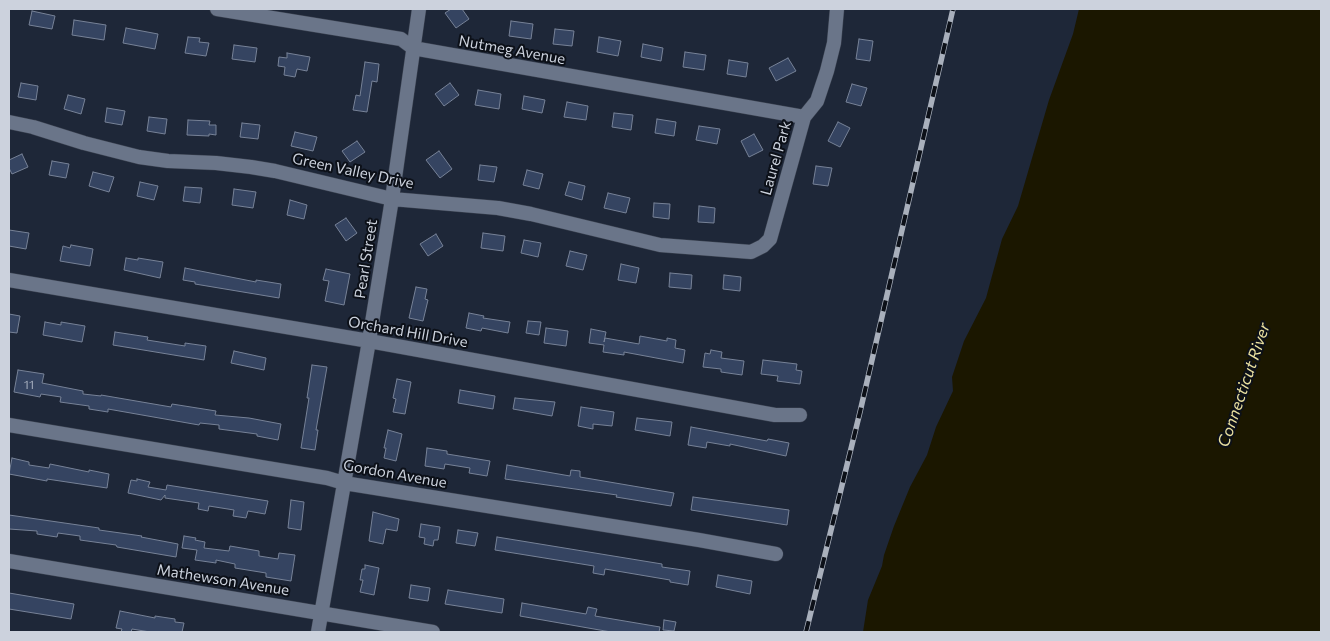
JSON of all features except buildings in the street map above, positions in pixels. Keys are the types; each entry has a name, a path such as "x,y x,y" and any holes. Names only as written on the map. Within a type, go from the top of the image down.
{"street":[{"name":"Nutmeg Avenue","path":"217,9 401,39 413,48 804,117"},
{"name":"Pearl Street","path":"318,632 369,341 392,199 419,9"},
{"name":"Laurel Park","path":"751,252 763,246 770,239 804,117 817,101 827,71 834,43 837,9"},
{"name":"Green Valley Drive","path":"9,122 33,126 84,143 139,157 251,167 392,199 498,208 531,214 660,245 751,252"},
{"name":"Orchard Hill Drive","path":"9,280 369,341 775,415 800,415"},
{"name":"Gordon Avenue","path":"9,425 327,478 344,483 689,538 776,554"},
{"name":"Mathewson Avenue","path":"9,561 433,632"}],"water":[{"name":"Connecticut River","path":"1079,9 1321,9 1321,632 863,632 868,600 882,566 894,526 910,487 927,455 936,427 953,391 952,377 964,341 986,298 1002,239 1018,206 1049,100 1073,34"}],"railway":[{"path":"806,632 860,412 953,9"}]}
